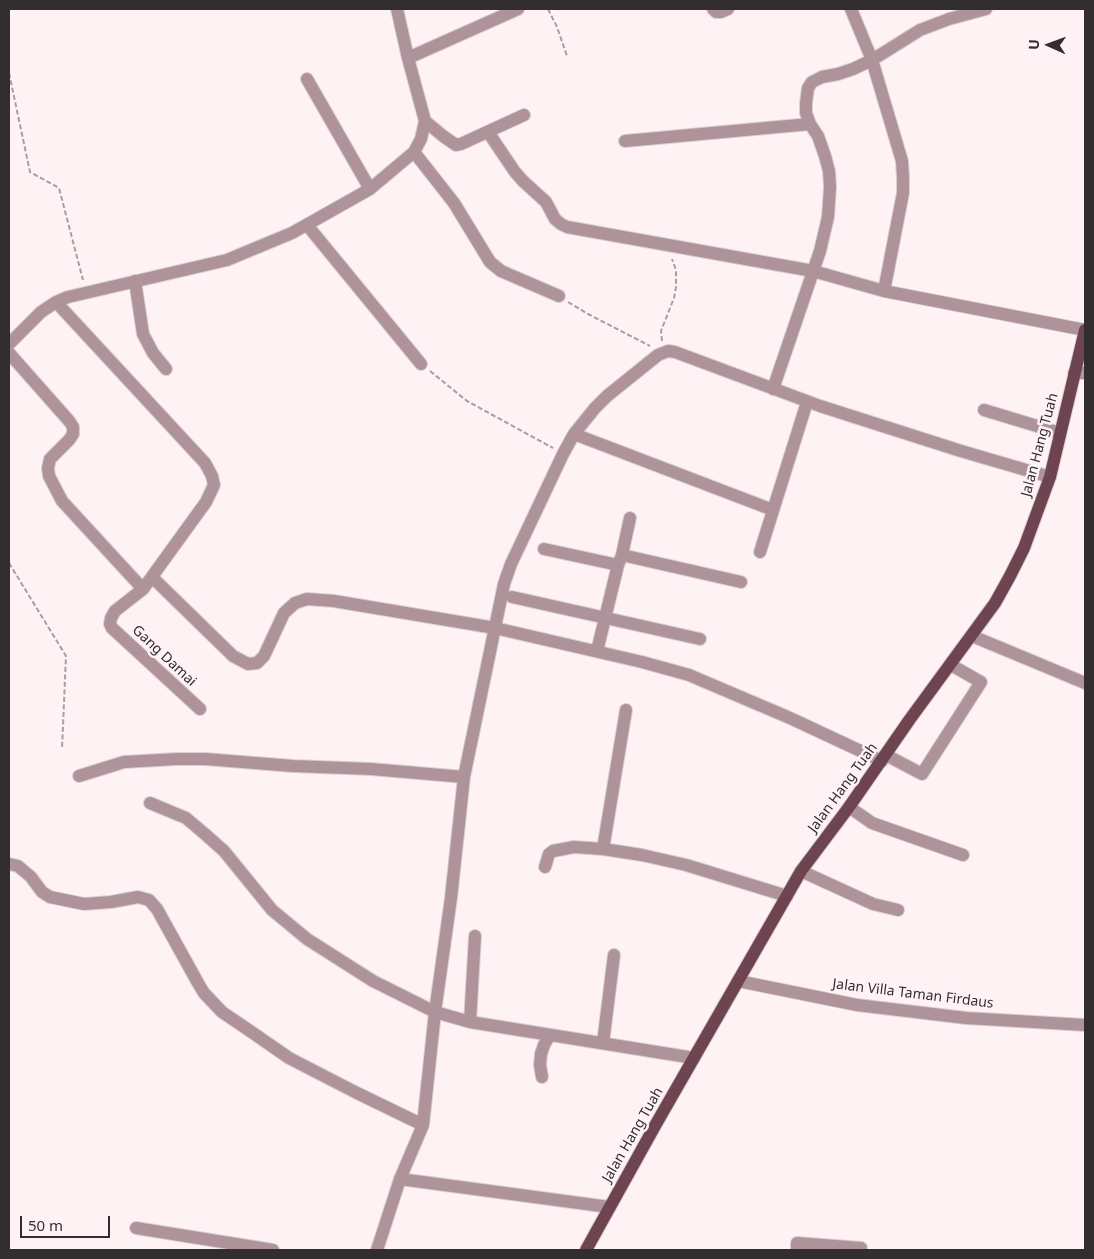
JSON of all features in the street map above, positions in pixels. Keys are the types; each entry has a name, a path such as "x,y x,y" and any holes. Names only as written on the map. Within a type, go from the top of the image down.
{"main road":[{"name":"Jalan Hang Tuah","path":"586,1250 801,871 996,603 1024,548 1050,476 1060,433 1080,373 1085,330"}],"street":[{"path":"9,344 41,312 68,297 227,260 292,233 370,189 414,152 421,139 425,121 397,9"},
{"path":"408,58 518,9"},
{"path":"713,9 716,12 728,9"},
{"path":"852,9 872,60 902,161 903,193 884,291"},
{"path":"774,389 825,235 828,217 829,171 826,156 806,113 808,88 812,82 822,77 853,69 872,60 920,30 949,19 986,9"},
{"path":"307,79 370,189"},
{"path":"425,121 456,145 462,144 524,115"},
{"path":"625,142 810,124"},
{"path":"488,132 522,181 546,202 555,219 567,227 813,272 884,291 1085,330"},
{"path":"414,152 454,203 490,262 501,271 559,296"},
{"path":"306,225 421,364"},
{"path":"135,281 143,334 153,353 166,369"},
{"path":"9,353 66,417 73,428 74,434 50,459 48,468 49,476 62,501 143,589 206,502 214,485 212,476 205,463 56,302"},
{"path":"377,1250 400,1179 424,1125 435,1012 451,898 464,777 504,584 511,564 563,454 574,434 596,408 607,396 663,353 675,352 807,402 961,451 1050,476"},
{"path":"760,552 807,402"},
{"path":"984,410 1060,433"},
{"path":"574,434 773,510"},
{"path":"597,651 630,518"},
{"path":"544,549 620,560 741,582"},
{"path":"152,577 234,656 248,664 257,663 264,656 284,613 296,603 307,599 334,600 495,628 597,651 689,675 922,774 981,682 951,665"},
{"name":"Gang Damai","path":"143,589 115,611 110,624 112,628 200,709"},
{"path":"512,597 700,639"},
{"path":"972,636 1085,683"},
{"path":"603,848 626,710"},
{"path":"79,776 124,762 205,759 293,766 371,769 464,777"},
{"path":"150,804 186,818 206,835 224,851 272,910 307,939 373,980 435,1012 470,1022 694,1058"},
{"path":"849,807 872,823 963,855"},
{"path":"545,867 549,854 553,851 574,847 603,848 686,865 787,896"},
{"path":"9,864 18,866 31,877 42,892 50,897 84,904 138,897 149,900 157,909 198,983 222,1012 290,1058 424,1125"},
{"path":"801,871 873,904 898,910"},
{"path":"470,1022 475,936"},
{"path":"603,1043 614,955"},
{"name":"Jalan Villa Taman Firdaus","path":"738,981 857,1005 966,1018 1085,1025"},
{"path":"542,1077 541,1054 550,1035"},
{"path":"400,1179 609,1207"},
{"path":"136,1228 274,1250"},
{"path":"802,1248 861,1248"}],"path":[{"path":"548,9 557,27 567,56"},
{"path":"9,73 30,172 60,188 86,292"},
{"path":"559,296 588,314 663,353 661,331 674,298 677,279 676,270 671,258 660,243"},
{"path":"421,364 467,401 563,454"},
{"path":"9,563 66,656 62,749"}]}
